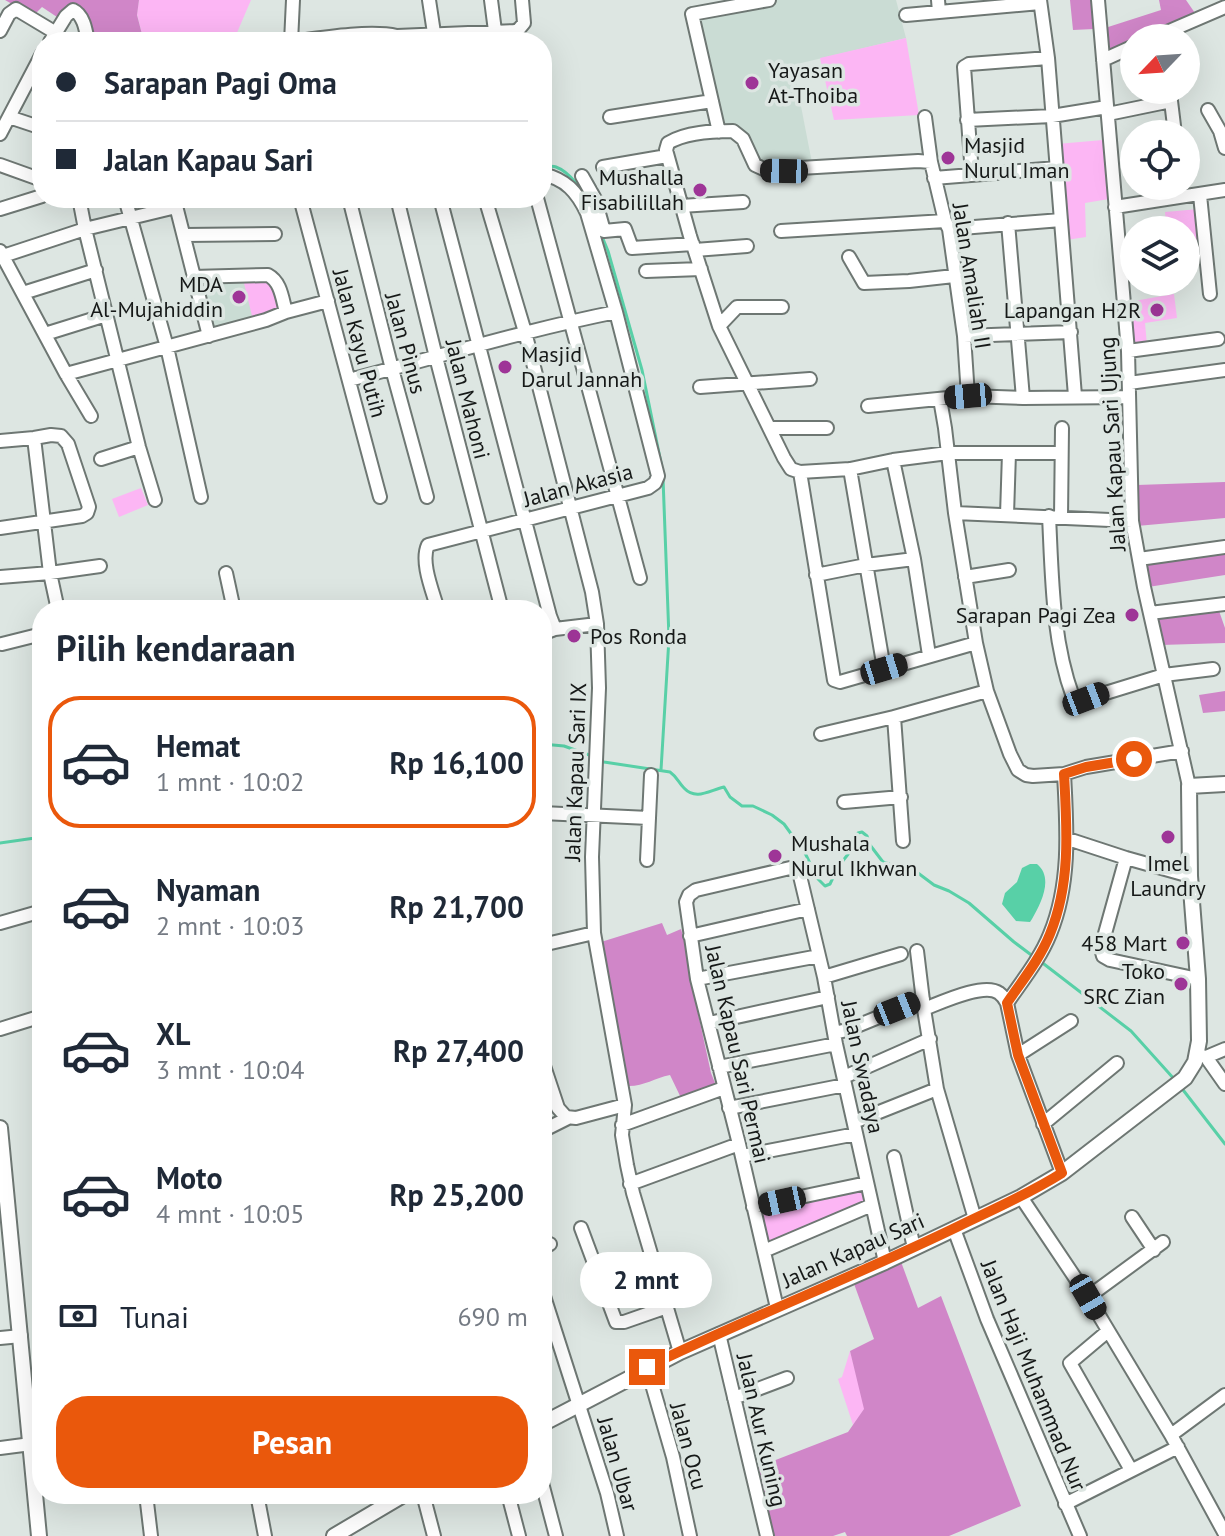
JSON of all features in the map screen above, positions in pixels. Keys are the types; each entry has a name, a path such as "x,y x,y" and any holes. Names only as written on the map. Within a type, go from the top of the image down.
{"main road":[{"path":"1202,1056 1190,876 1189,786 1225,784"},
{"name":"Jalan Kapau Sari","path":"552,1419 647,1367 885,1262 1021,1197 1062,1173 1185,1078 1202,1056"},
{"path":"1,1136 32,1456"},
{"path":"36,1504 39,1536"},
{"path":"334,1536 378,1504"}],"street":[{"path":"291,32 293,0"},
{"path":"429,0 434,32"},
{"path":"491,0 495,31"},
{"path":"464,32 519,29 524,23 522,0"},
{"path":"691,0 719,132"},
{"path":"692,14 769,0"},
{"name":"Jalan Kapau Sari Ujung","path":"1098,0 1128,351 1132,521 1189,786"},
{"path":"906,15 939,6 1040,1 1048,58 1075,396"},
{"path":"1181,24 1218,6"},
{"path":"0,31 10,12 16,9 45,32"},
{"path":"57,32 66,16 75,10 82,19 85,32"},
{"path":"1103,60 1120,52"},
{"path":"972,174 965,65 1048,58"},
{"path":"0,134 32,75"},
{"path":"610,117 712,101"},
{"path":"967,120 1108,111 1135,104"},
{"path":"1208,110 1225,148"},
{"path":"9,117 32,125"},
{"name":"Jalan Amaliah II","path":"925,117 934,178 947,225 964,336 968,396"},
{"path":"931,162 766,170 755,165 743,139 736,132 728,131 689,135 671,141 667,146 681,206 719,326 794,471 850,469 948,453 1061,453"},
{"path":"603,167 667,156"},
{"path":"0,165 32,176"},
{"path":"934,178 1057,168"},
{"path":"582,176 595,199 604,231 625,229 632,248 747,246"},
{"name":"Jalan Akasia","path":"435,600 425,560 426,550 433,543 652,486 658,476 587,213 580,198 564,181 552,177"},
{"path":"1210,294 1200,195 1225,190"},
{"path":"0,209 32,199"},
{"path":"1115,207 1165,200"},
{"path":"681,206 743,202"},
{"path":"81,208 139,447 155,500"},
{"path":"128,208 167,347 201,497"},
{"path":"91,416 1,254 159,208"},
{"path":"176,208 209,336"},
{"name":"Jalan Kayu Putih","path":"303,208 380,497"},
{"name":"Jalan Pinus","path":"352,208 427,497"},
{"name":"Jalan Mahoni","path":"399,208 499,600"},
{"path":"443,208 546,600"},
{"name":"Jalan Kapau Sari IX","path":"488,208 525,332 592,592 597,624 599,688 593,814 594,933 625,1105 622,1125 630,1184 680,1352"},
{"path":"540,208 640,578"},
{"path":"781,231 1061,220"},
{"path":"1008,223 1023,398"},
{"path":"184,235 275,234"},
{"path":"849,257 864,283 954,276"},
{"path":"646,271 701,269"},
{"path":"23,293 96,270"},
{"path":"193,277 268,275 280,289 286,312"},
{"path":"66,374 328,301"},
{"path":"719,326 737,307 782,307"},
{"path":"349,380 525,332 616,312"},
{"path":"45,334 106,315"},
{"path":"964,336 1071,332"},
{"path":"1128,351 1218,339"},
{"path":"868,406 968,396 1075,396 1129,390 1225,370"},
{"path":"700,387 810,379"},
{"path":"940,399 976,643 987,691 1018,770 1033,776 1064,774 1086,767 1182,751"},
{"path":"770,428 827,428"},
{"path":"1062,428 1055,516 1057,629 1073,697 1086,699 1164,675 1213,669"},
{"path":"0,441 56,434 64,439 89,507 82,516 0,528"},
{"path":"34,438 56,600"},
{"path":"101,459 139,447"},
{"path":"1007,515 1009,453"},
{"path":"893,460 914,559 929,655"},
{"path":"850,469 884,669"},
{"path":"800,472 832,677 836,681 976,643"},
{"path":"955,513 1132,521"},
{"path":"1139,559 1225,547"},
{"path":"816,575 914,559"},
{"path":"0,577 100,566"},
{"path":"965,577 1009,570"},
{"path":"226,573 232,600"},
{"path":"1150,613 1225,604"},
{"path":"552,621 555,629"},
{"path":"552,630 597,624"},
{"path":"2,644 32,636"},
{"path":"821,734 987,691"},
{"path":"894,717 903,841"},
{"path":"1007,1003 1050,935 1058,910 1068,839 1064,774"},
{"path":"647,860 651,775"},
{"path":"844,802 901,797"},
{"path":"552,813 649,818"},
{"path":"1068,839 1190,876"},
{"path":"1126,858 1101,948 1103,956 1198,979"},
{"name":"Jalan Swadaya","path":"688,898 700,889 790,868 796,870 801,879 885,1262"},
{"name":"Jalan Kapau Sari Permai","path":"688,898 697,979 777,1308"},
{"path":"690,936 808,909"},
{"path":"0,923 32,914"},
{"path":"552,943 594,933"},
{"path":"917,951 937,1089 975,1219"},
{"path":"824,977 901,954"},
{"path":"697,979 819,956"},
{"path":"719,1067 835,1039 847,1030 923,1004 981,989 1000,993 1007,1003 1018,1055 1062,1173"},
{"path":"709,1023 828,997"},
{"path":"0,1029 32,1019"},
{"path":"1018,1055 1071,1021"},
{"path":"729,1108 844,1081 930,1039"},
{"path":"1225,1049 1202,1056 1225,1084"},
{"path":"1043,1124 1117,1063"},
{"path":"622,1125 724,1088"},
{"path":"630,1184 740,1150 855,1128 937,1089"},
{"path":"552,1090 558,1108 568,1118"},
{"path":"552,1126 568,1118 625,1105"},
{"path":"894,1157 914,1248"},
{"path":"753,1207 867,1183"},
{"path":"1021,1197 1088,1297 1224,1531 1210,1536"},
{"path":"764,1251 872,1205"},
{"path":"1088,1297 1158,1246 1132,1217"},
{"path":"581,1228 616,1322 667,1307"},
{"name":"Jalan Haji Muhammad Nur","path":"954,1229 987,1319 1080,1536"},
{"name":"Jalan Ubar","path":"552,1321 607,1493 617,1536"},
{"path":"1108,1331 1070,1363 1131,1470"},
{"name":"Jalan Aur Kuning","path":"719,1334 767,1536"},
{"path":"0,1338 21,1336"},
{"name":"Jalan Ocu","path":"647,1367 673,1457 690,1536"},
{"path":"734,1398 787,1378"},
{"path":"1065,1504 1131,1470 1174,1441 1225,1395"},
{"path":"0,1448 31,1444"},
{"path":"147,1504 151,1536"},
{"path":"259,1504 265,1536"},
{"path":"426,1504 434,1536"},
{"path":"511,1504 519,1536"},
{"path":"548,1504 556,1536"}],"shaded area":[{"path":"5,0 139,0 137,15 141,32 92,32 78,5 72,6 60,19 42,7 33,16"},
{"path":"139,0 251,0 237,32 142,32 137,14"},
{"name":"Yayasan At-Thoiba","path":"765,0 896,0 906,38 793,65 813,168 766,170 743,139 719,132 692,14"},
{"path":"1070,0 1092,0 1094,29 1073,30"},
{"path":"1159,0 1186,0 1197,16 1178,24 1120,24 1120,50 1111,54 1106,50 1105,28 1161,10"},
{"path":"906,38 919,115 834,120 820,58"},
{"path":"1103,140 1109,199 1085,203 1086,237 1066,240 1057,144"},
{"path":"1199,209 1200,216 1165,216 1165,212"},
{"path":"268,278 277,294 277,307 275,312 253,320 243,279"},
{"name":"MDA Al-Mujahiddin","path":"243,279 278,305 275,312 209,331 196,280"},
{"path":"1174,296 1177,318 1145,323 1147,345 1131,348 1128,302"},
{"path":"1225,482 1225,518 1137,526 1137,485"},
{"path":"141,488 148,505 119,517 112,499"},
{"path":"1225,551 1225,575 1148,587 1143,563"},
{"path":"1218,608 1225,628 1225,643 1161,645 1154,617"},
{"path":"1225,691 1225,711 1203,713 1199,695"},
{"path":"1037,864 1042,870 1045,876 1044,891 1030,922 1016,921 1002,904 1005,893 1017,882 1022,868"},
{"path":"662,923 667,935 681,929 711,1073 717,1088 682,1100 670,1075 629,1086 620,1058 601,942"},
{"path":"867,1183 872,1205 764,1251 753,1207"},
{"path":"900,1259 918,1308 941,1296 1021,1506 949,1536 847,1536 845,1532 833,1536 771,1536 755,1468 848,1432 864,1409 850,1351 874,1339 853,1281"},
{"path":"850,1351 865,1408 853,1425 838,1379 842,1377"}],"waterway":[{"path":"552,167 571,178 589,205"},
{"path":"601,234 642,370 661,463"},
{"path":"661,770 669,638 663,478"},
{"path":"552,745 592,756"},
{"path":"599,759 670,772 693,794 724,787 730,797 742,806 753,806 784,824 825,886 830,884 858,833 862,832 883,862 918,873 969,903 1034,957"},
{"path":"0,843 32,838"},
{"path":"1040,961 1131,1031 1175,1080"},
{"path":"1180,1086 1225,1144"}],"place":[{"name":"Yayasan At-Thoiba","path":"752,83"},
{"name":"Masjid Nurul Iman","path":"948,158"},
{"name":"Mushalla Fisabilillah","path":"700,190"},
{"name":"MDA Al-Mujahiddin","path":"239,297"},
{"name":"Lapangan H2R","path":"1157,310"},
{"name":"Masjid Darul Jannah","path":"505,367"},
{"name":"Sarapan Pagi Zea","path":"1132,615"},
{"name":"Pos Ronda","path":"574,636"},
{"name":"Imel Laundry","path":"1168,837"},
{"name":"Mushala Nurul Ikhwan","path":"775,856"},
{"name":"458 Mart","path":"1183,943"},
{"name":"Toko SRC Zian","path":"1181,984"}],"route":[{"path":"647,1367 899,1255 1021,1197 1062,1173 1018,1055 1007,1003 1050,935 1058,910 1068,839 1064,774 1134,759"}]}
